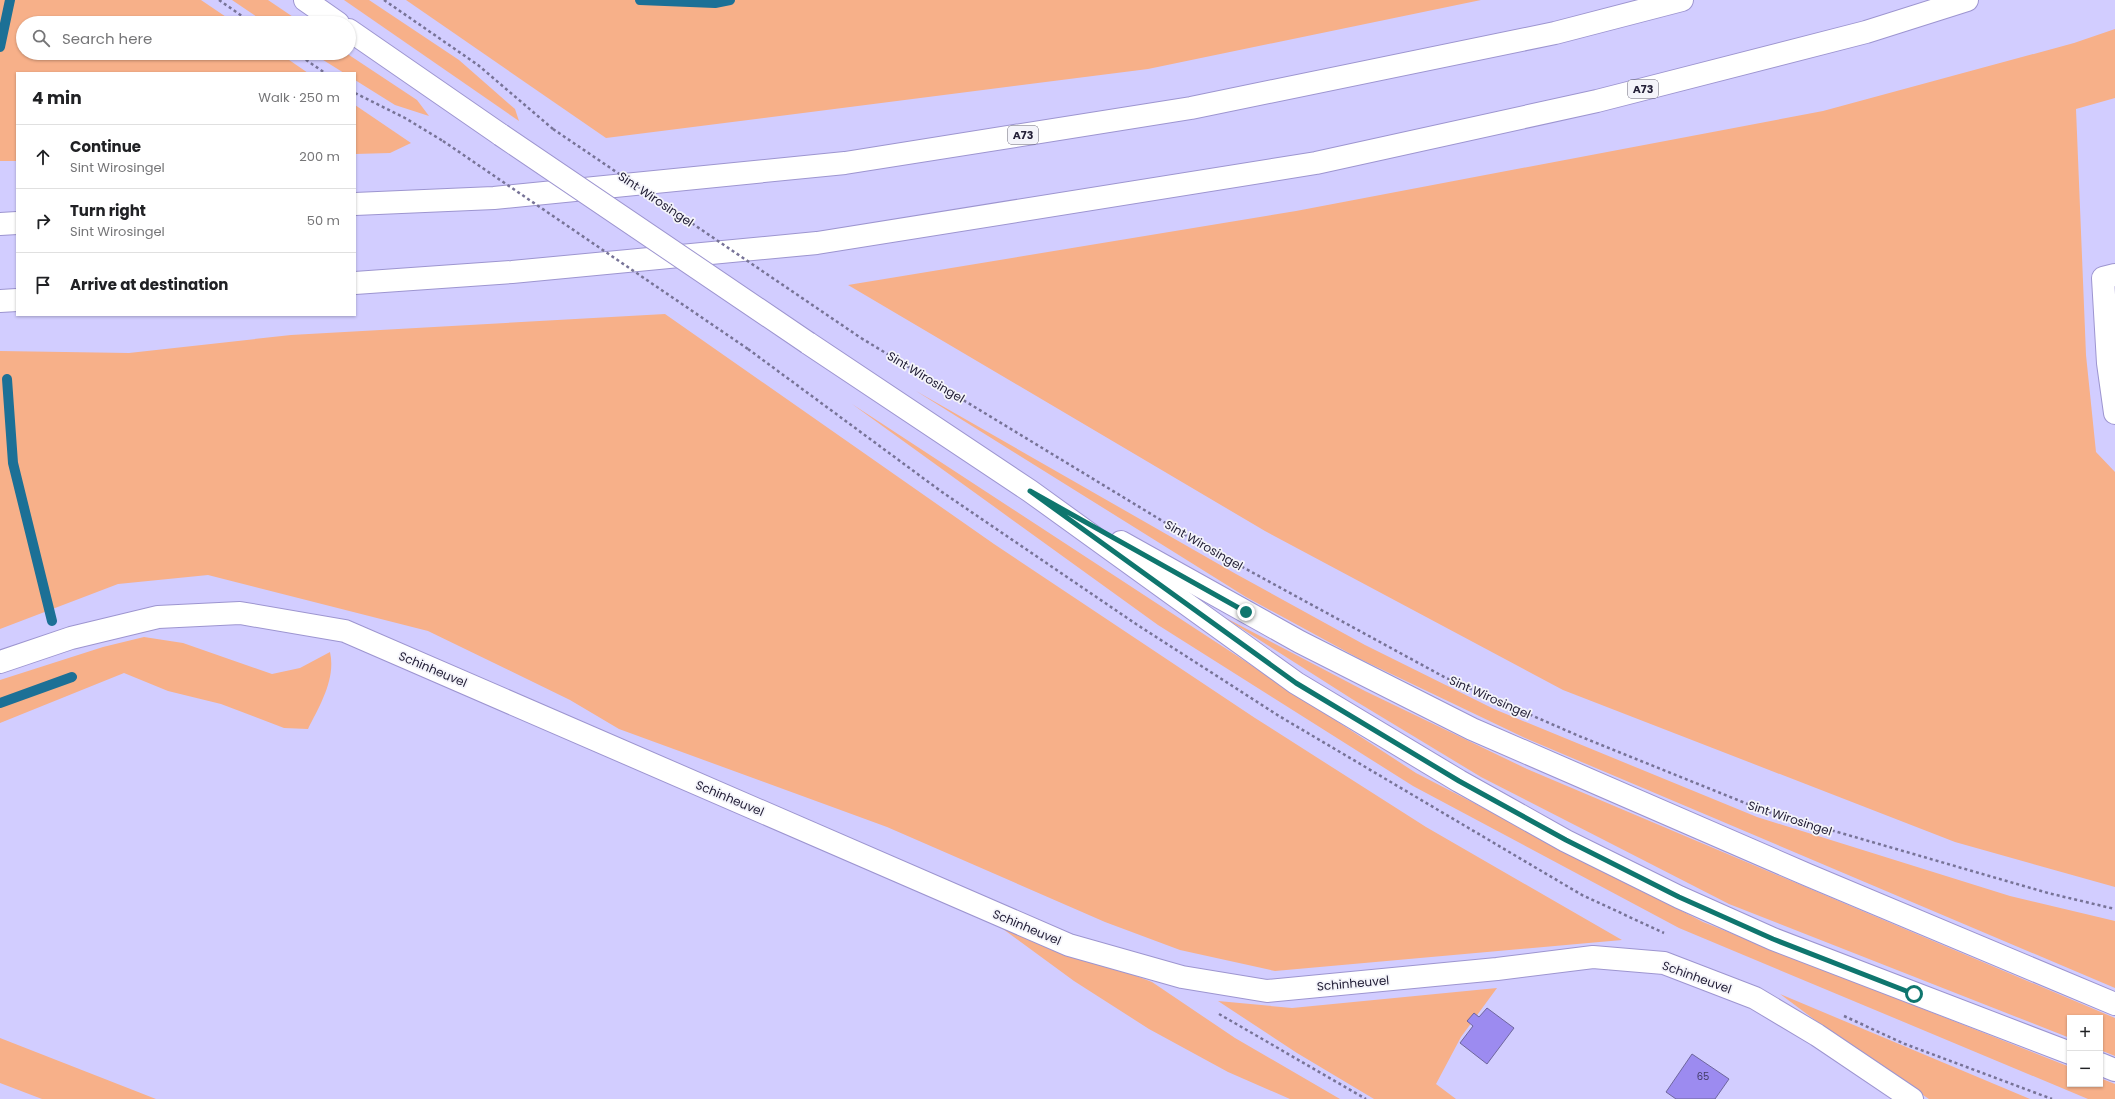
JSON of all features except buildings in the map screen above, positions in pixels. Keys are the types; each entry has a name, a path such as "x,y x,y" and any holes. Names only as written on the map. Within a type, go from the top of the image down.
{"main road":[{"path":"305,0 328,16"},
{"name":"A73","path":"356,204 494,198 845,163 1191,108 1555,33 1682,0"},
{"name":"A73","path":"356,283 512,272 817,243 1316,163 1604,99 1866,32 1967,0"},
{"path":"356,35 808,343 1030,491 1296,683 1459,781 1566,840 1679,897 1773,939 2067,1052"},
{"path":"0,224 16,223"},
{"path":"2115,275 2102,278 2108,363 2115,413"},
{"path":"0,301 16,300"},
{"path":"1030,491 1300,642 1472,729 1808,875 2115,1004"},
{"name":"Schinheuvel","path":"0,662 71,638 158,617 240,613 345,631 1069,945 1182,977 1267,991 1497,969 1593,957 1664,964 1755,998 1817,1035 1912,1099"},
{"path":"2103,1065 2115,1070"}],"path":[{"path":"219,0 242,16"},
{"name":"Sint Wirosingel","path":"384,0 478,65 553,129 861,338 1202,545 1446,678 1579,736 1765,811 2048,894 2115,909"},
{"path":"306,60 324,72"},
{"path":"356,93 406,118 443,141 748,349"},
{"path":"1212,1010 1366,1099"}],"shaded area":[{"path":"0,0 201,0 225,16 16,16 16,60 289,60 307,72 16,72 16,161 0,161"},
{"path":"232,0 268,0 292,16 256,16"},
{"path":"344,0 369,0 459,60 515,109 519,121"},
{"path":"406,0 1481,0 1148,69 606,138"},
{"path":"2115,29 2115,98 2076,109 2086,355 2096,452 2115,472 2115,887 1955,842 1563,690 1265,531 848,285 1296,211 1823,111 2074,43"},
{"path":"323,60 356,60 417,100 429,116 395,105 356,81 356,72 342,72"},
{"path":"356,106 411,143 390,153 356,154"},
{"path":"665,314 994,544 1255,718 1426,827 1622,940 1275,971 1180,950 1105,922 887,827 619,729 570,700 428,631 208,575 118,584 0,629 0,351 129,353 291,335"},
{"path":"916,391 1236,574 1365,645 1494,709 1757,817 2010,896 2115,921 2115,988 1525,738 1360,659 1246,597"},
{"path":"852,404 1416,773 1703,922 2067,1066 2067,1087 2103,1087 2103,1079 2115,1084 2115,1099 2088,1099 1679,928 1413,786 1158,625"},
{"path":"1222,616 1365,691 1527,769 2115,1018 2115,1056 2103,1051 2103,1015 2067,1015 2067,1037 1729,904 1481,777 1352,699"},
{"path":"144,637 183,643 272,674 300,668 330,652 331,672 329,682 322,701 308,729 284,728 221,704 168,691 124,673 0,723 0,680 103,647"},
{"path":"992,921 1152,982 1235,1038 1340,1099 1290,1099 1228,1072 1149,1029 1074,981"},
{"path":"1497,988 1461,1037 1436,1084 1456,1099 1374,1099 1297,1053 1218,1001 1292,1008"},
{"path":"1780,994 2030,1099 1929,1099 1858,1052"},
{"path":"0,1038 156,1099 42,1099 0,1083"}],"waterway":[{"path":"0,47 10,0"},
{"path":"640,0 715,3 730,0"},
{"path":"7,379 13,463 52,621"},
{"path":"0,703 72,677"}],"route":[{"path":"1246,612 1030,491 1296,683 1459,781 1566,840 1679,897 1773,939 1914,994"}]}
